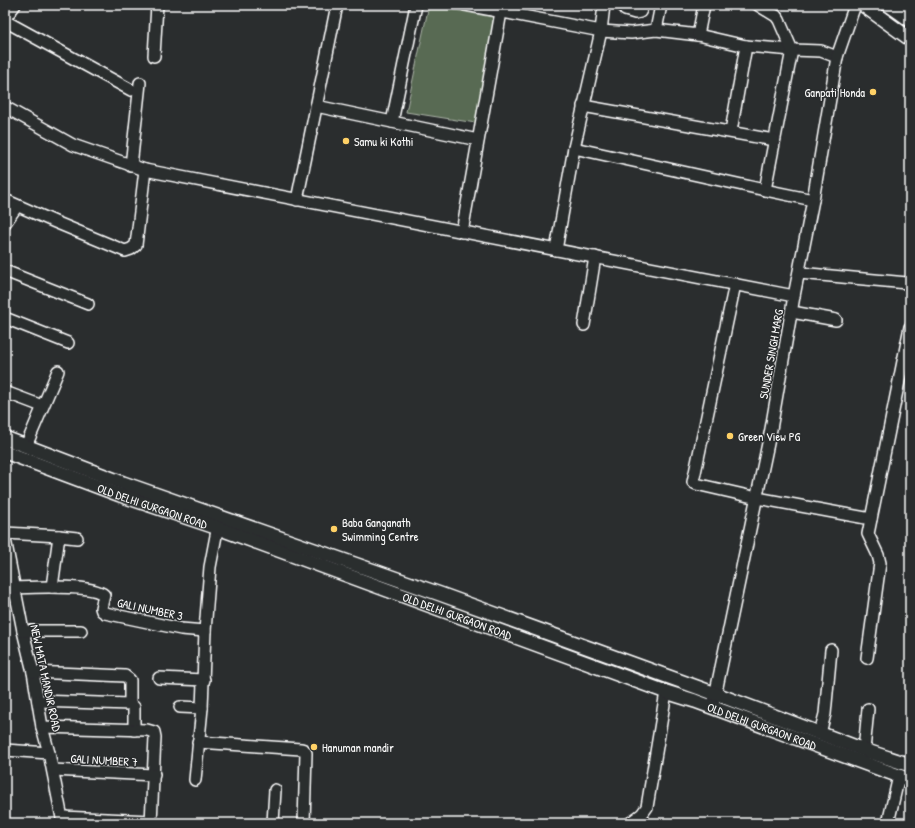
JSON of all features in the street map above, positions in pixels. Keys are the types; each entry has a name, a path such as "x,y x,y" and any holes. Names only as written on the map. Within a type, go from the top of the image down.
{"main road":[{"path":"863,5 910,39"},
{"path":"889,5 910,19"},
{"name":"OLD DELHI GURGAON ROAD","path":"5,438 26,446 104,483"},
{"name":"OLD DELHI GURGAON ROAD","path":"5,452 104,483 427,590 820,732 864,750 910,765"},
{"name":"OLD DELHI GURGAON ROAD","path":"219,522 422,603 666,692 712,707 904,778"}],"street":[{"path":"5,18 15,5"},
{"path":"154,56 157,5"},
{"path":"296,200 337,5"},
{"path":"392,122 416,5"},
{"path":"466,5 601,31 631,33 656,30 698,35 746,46 792,50 821,50 837,57"},
{"path":"556,250 574,148 601,31 604,5"},
{"path":"623,5 625,10 639,9 631,33"},
{"path":"656,30 661,5"},
{"path":"698,35 704,5"},
{"path":"758,5 776,16 792,50 765,190"},
{"name":"SUNDER SINGH MARG","path":"712,707 716,694 771,429 794,296 814,200 837,57 855,5"},
{"path":"462,232 501,12"},
{"path":"5,22 131,90"},
{"path":"731,131 746,46"},
{"path":"131,166 140,83"},
{"path":"316,106 478,140"},
{"path":"584,106 731,131 774,140"},
{"path":"5,107 73,144 145,170 794,296"},
{"path":"574,148 814,200"},
{"path":"5,200 125,251 136,245 145,170"},
{"path":"5,223 17,206"},
{"path":"584,325 595,258"},
{"path":"5,271 88,304"},
{"path":"800,273 907,283 910,285"},
{"path":"735,284 693,482 696,484 757,498 871,519"},
{"path":"792,312 836,320"},
{"path":"5,318 68,343"},
{"path":"867,658 880,563 878,554 868,534 909,345 910,328"},
{"path":"26,446 58,371"},
{"path":"5,392 42,406"},
{"path":"196,780 204,680 205,632 210,567 219,522"},
{"path":"5,533 77,538"},
{"path":"52,587 59,536"},
{"name":"NEW MATA MANDIR ROAD","path":"6,545 10,588 33,672 42,727 53,770 63,820"},
{"name":"GALI NUMBER 3","path":"10,588 52,587 84,589 102,593 104,597 101,608 105,613 181,630 205,632"},
{"path":"422,603 427,590"},
{"path":"23,631 81,631"},
{"path":"820,732 825,714 831,650"},
{"path":"33,672 125,676 130,680 130,704"},
{"path":"159,678 204,680"},
{"path":"630,823 642,814 646,807 666,692"},
{"path":"38,701 130,704 134,707 134,730"},
{"path":"180,707 202,708"},
{"path":"864,750 868,709"},
{"path":"42,727 152,731 155,734 151,822 63,820"},
{"path":"198,742 304,750 306,753 304,823"},
{"path":"5,750 49,753"},
{"name":"GALI NUMBER 7","path":"53,770 154,775"},
{"path":"888,823 904,778"},
{"path":"273,823 275,790"}],"green space":[{"path":"429,5 497,18 476,123 406,112"}],"place":[{"name":"Ganpati Honda","path":"873,92"},
{"name":"Samu ki Kothi","path":"346,141"},
{"name":"Green View PG","path":"730,436"},
{"name":"Baba Ganganath Swimming Centre","path":"334,529"},
{"name":"Hanuman mandir","path":"314,747"}]}
